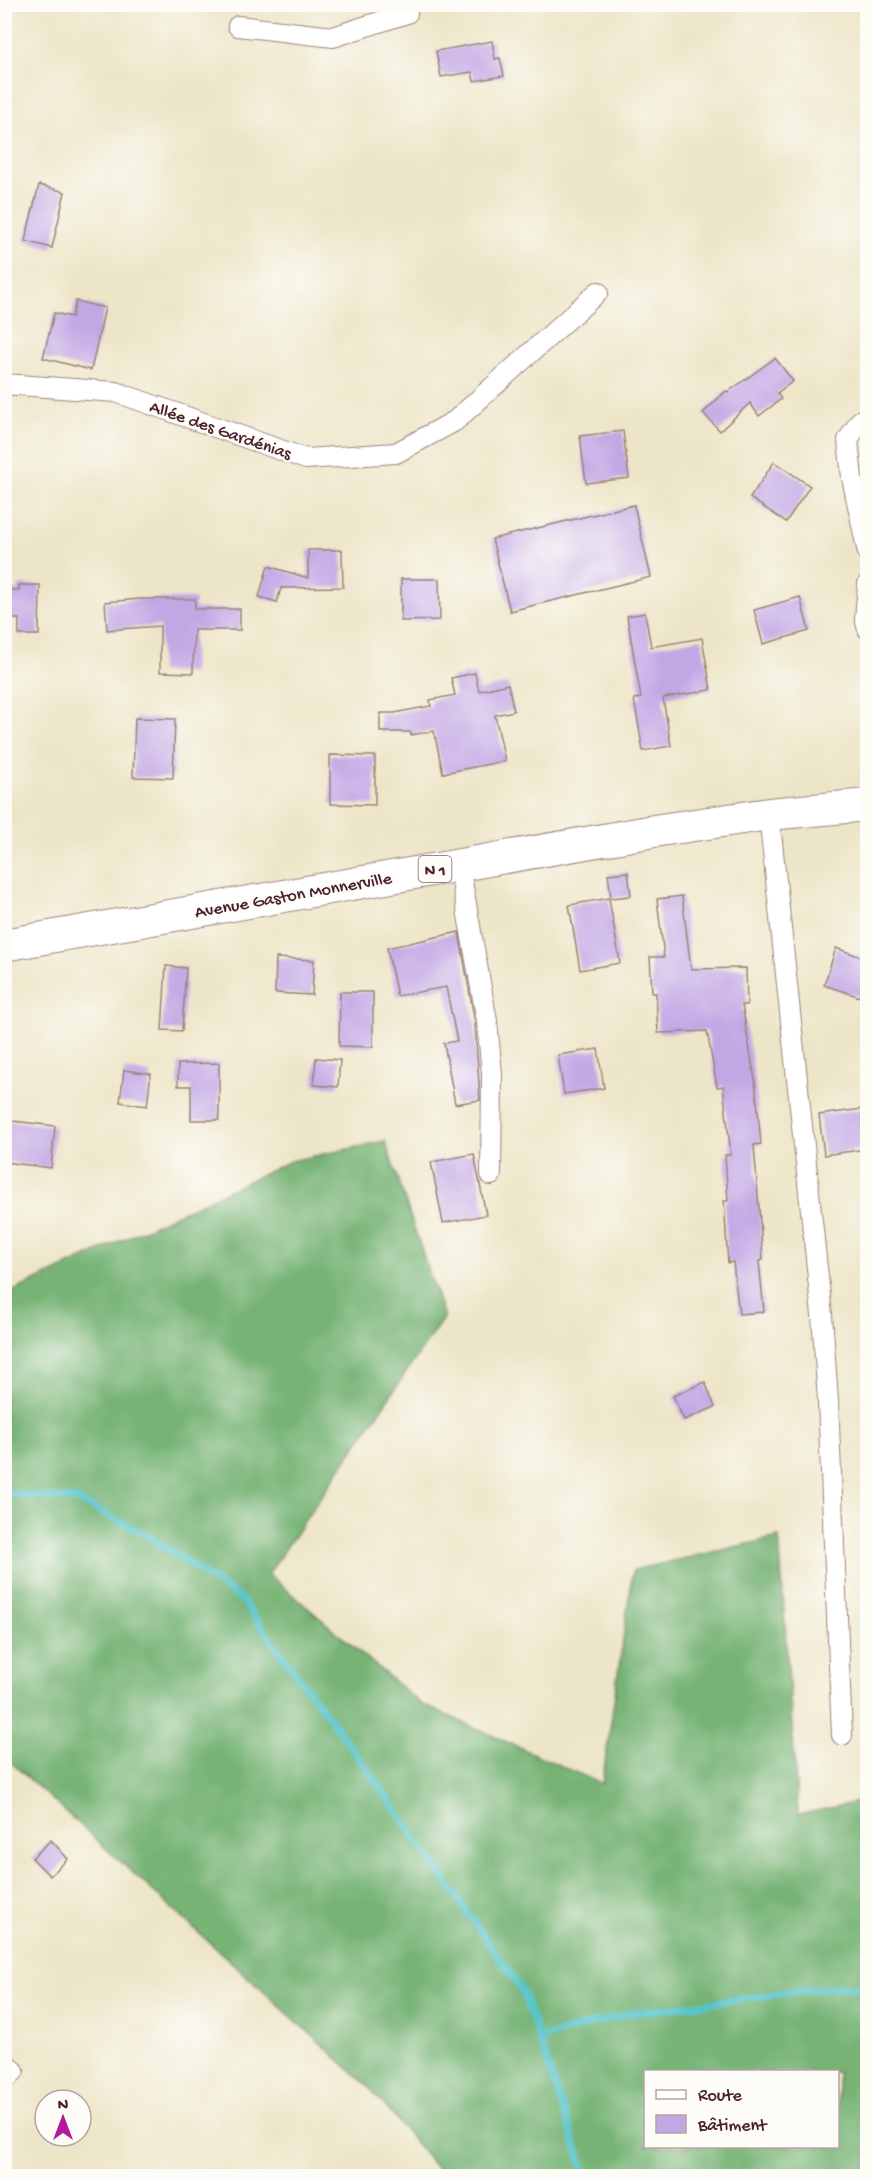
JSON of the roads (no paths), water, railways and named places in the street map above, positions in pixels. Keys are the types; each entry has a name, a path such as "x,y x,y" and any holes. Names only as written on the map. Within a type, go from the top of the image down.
{"main road":[{"name":"Avenue Gaston Monnerville","path":"4,945 660,830 769,814 867,805"}],"street":[{"path":"238,26 333,37 407,14 406,4"},
{"name":"Allée des Gardénias","path":"4,384 116,392 306,459 396,453 454,421 598,292"},
{"path":"867,419 860,421 848,440 852,478 867,553"},
{"path":"867,584 865,619 867,629"},
{"path":"769,814 822,1316 828,1401 842,1734"},
{"path":"459,865 490,1054 491,1175"},
{"path":"4,2062 14,2071 4,2080"}],"waterway":[{"path":"4,1493 77,1500 150,1537 241,1599 373,1777 523,1992 586,2176"},
{"path":"539,2039 626,2014 832,1987 868,1988"}]}
